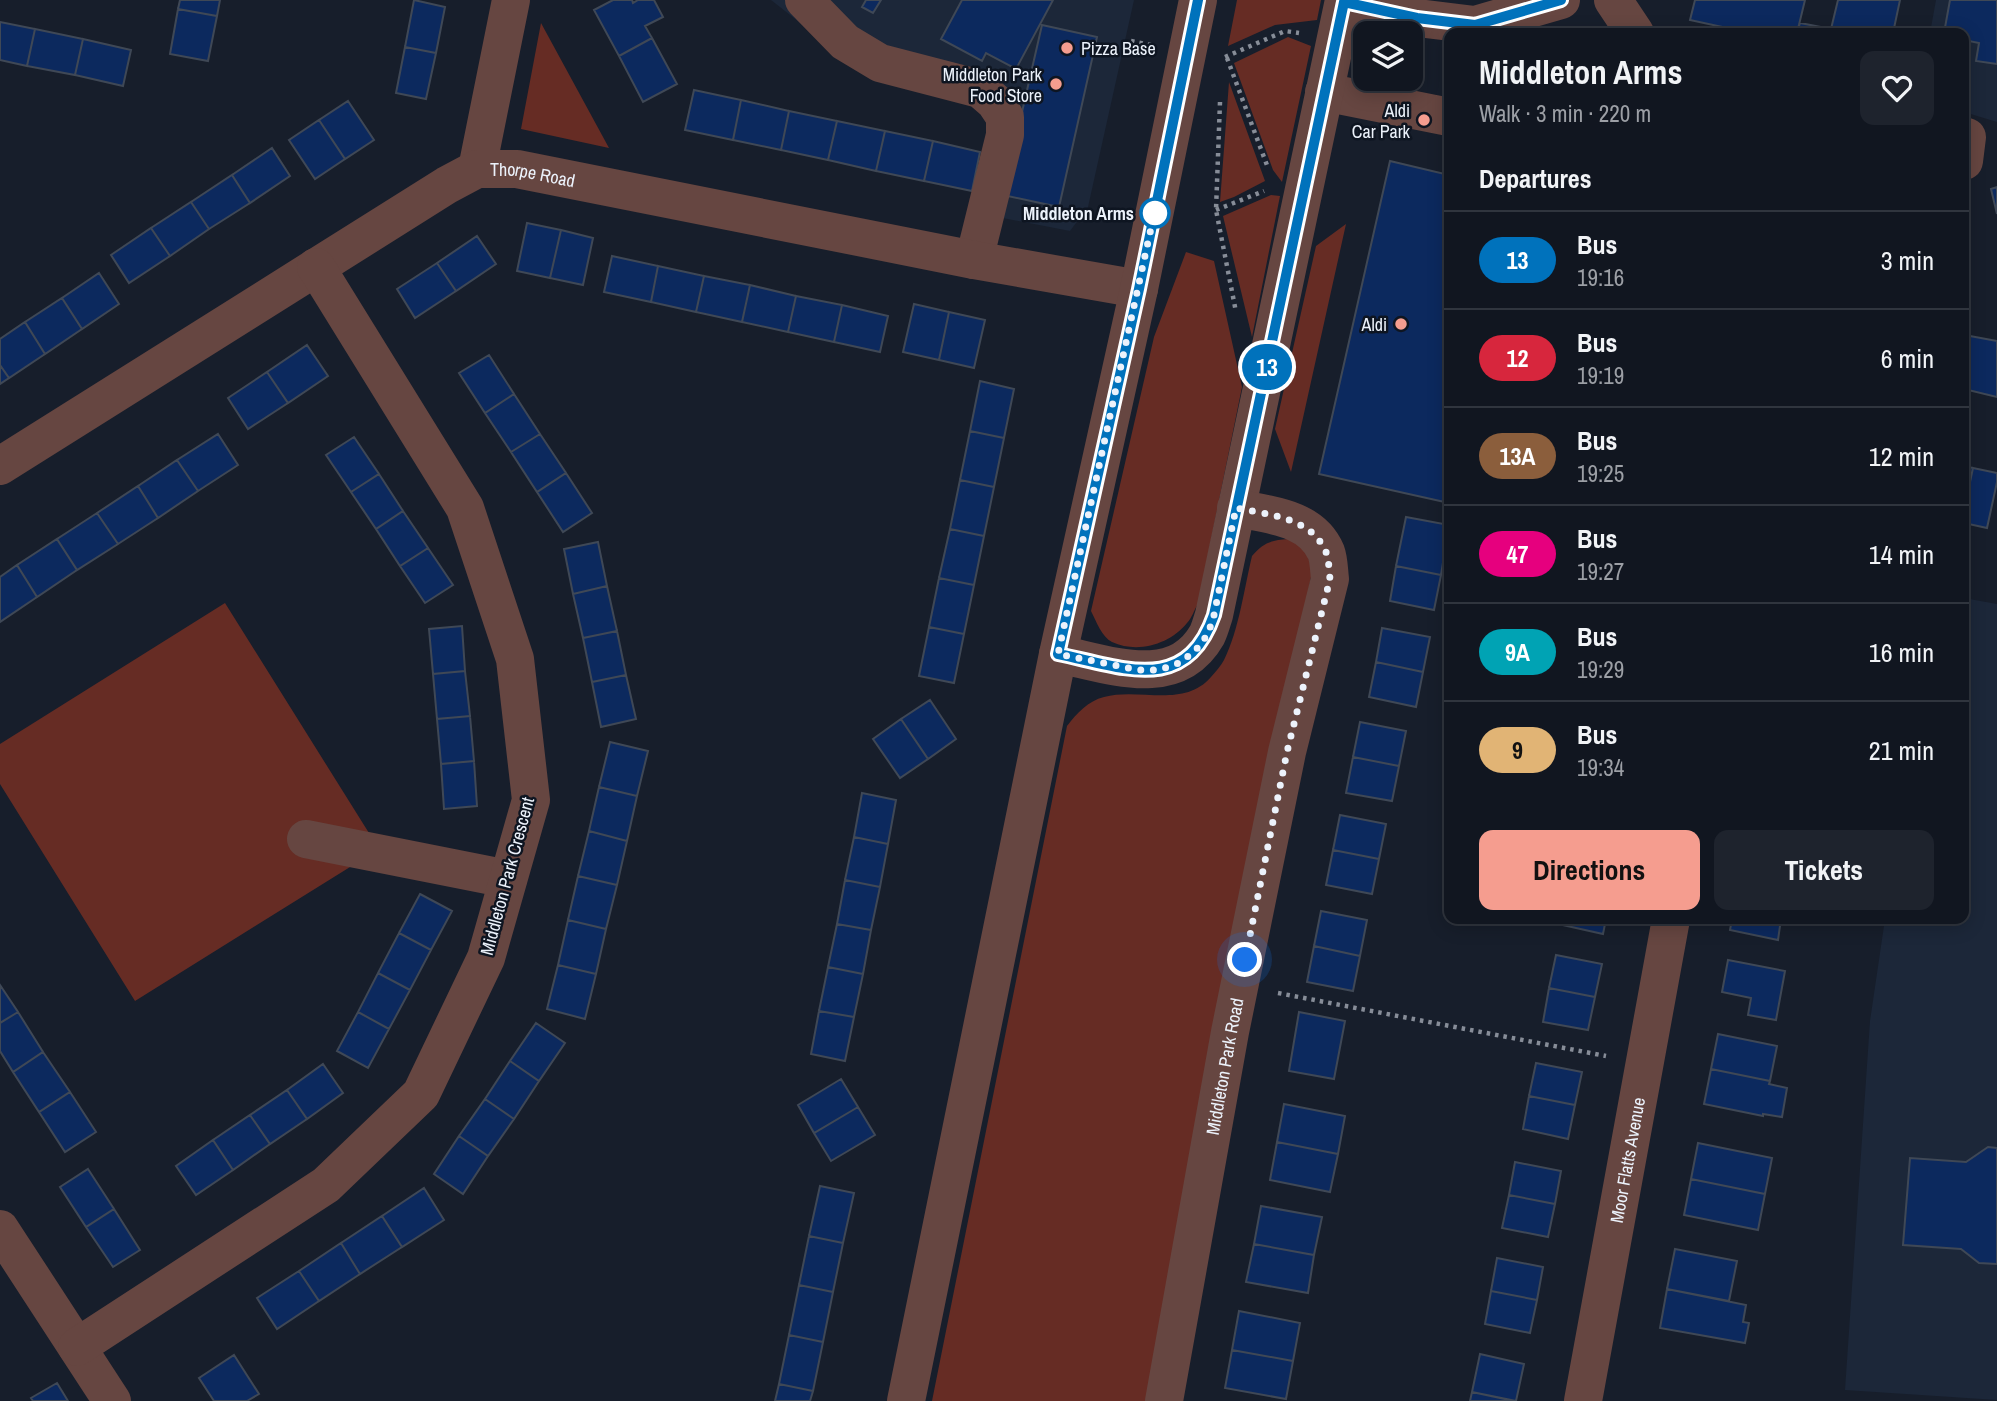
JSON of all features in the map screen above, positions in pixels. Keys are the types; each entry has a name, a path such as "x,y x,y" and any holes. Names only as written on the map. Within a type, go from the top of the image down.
{"street":[{"path":"477,169 511,0"},
{"path":"804,0 845,43 880,63 979,89 995,102 1005,117 1005,135 974,260"},
{"path":"906,1401 1058,654 1139,289 1198,0"},
{"path":"1058,654 1139,670 1159,670 1179,663 1195,651 1208,634 1341,13 1475,25 1561,0"},
{"path":"1613,0 1632,28"},
{"path":"1324,92 1444,116"},
{"name":"Thorpe Road","path":"0,466 447,185 477,169 517,169 974,260 1139,289"},
{"name":"Middleton Park Crescent","path":"77,1346 326,1185 421,1094 486,958 531,800 515,659 465,508 316,267"},
{"name":"Middleton Park Road","path":"1164,1401 1240,986 1287,752 1330,579 1327,554 1316,535 1295,521 1236,508"},
{"path":"306,839 508,879"},
{"name":"Moor Flatts Avenue","path":"1583,1401 1670,924"},
{"path":"0,1229 112,1401"}],"path":[{"path":"1187,53 1227,57 1285,31 1341,13"},
{"path":"1224,70 1227,57"},
{"path":"1227,57 1269,171"},
{"path":"1220,96 1216,210 1265,191"},
{"path":"1240,986 1645,1064"}],"shaded area":[{"path":"771,0 1134,0 1088,207 1070,231 977,213 995,126 978,100 850,62"},
{"path":"1237,0 1321,0 1317,20 1275,25 1228,46"},
{"path":"1936,0 1997,0 1997,122 1969,114 1969,28 1931,28"},
{"path":"541,23 609,148 521,129"},
{"path":"1288,37 1311,46 1282,182 1273,170 1234,63"},
{"path":"1229,82 1265,181 1220,202"},
{"path":"1271,195 1280,196 1252,337 1223,216"},
{"path":"1346,224 1291,472 1275,429 1316,246"},
{"path":"1186,252 1214,261 1242,387 1198,604 1189,621 1172,637 1153,645 1132,647 1108,640 1091,611 1154,337"},
{"path":"1288,539 1305,551 1312,572 1148,1401 932,1401 1067,726 1083,708 1104,697 1132,694 1174,695 1200,687 1220,666 1229,648 1252,556 1268,543"},
{"path":"1969,599 1997,604 1997,1400 1845,1390 1870,1021 1884,924 1969,924"},
{"path":"225,603 379,849 135,1001 0,784 0,744"}],"building":[{"path":"180,0 220,0 217,16 178,9"},
{"path":"414,0 445,7 436,53 405,47"},
{"path":"613,0 632,0 633,3 638,0 654,0 663,17 645,26 652,38 619,56 594,10"},
{"path":"866,0 881,0 873,13 862,7"},
{"path":"962,0 1053,0 1016,69 986,53 982,61 941,39"},
{"path":"1695,0 1805,0 1798,28 1727,28 1690,20"},
{"path":"1838,0 1900,0 1894,28 1831,28"},
{"path":"1950,0 1997,0 1997,64 1976,61 1979,43 1969,41 1969,28 1945,28"},
{"path":"178,9 217,16 208,61 170,54"},
{"path":"0,22 35,29 27,66 0,60"},
{"path":"1800,23 1826,28 1798,28"},
{"path":"1042,25 1097,37 1059,207 1003,195"},
{"path":"35,29 83,39 75,75 27,66"},
{"path":"652,38 677,84 643,102 619,56"},
{"path":"83,39 131,50 123,86 75,75"},
{"path":"405,47 436,53 426,99 396,93"},
{"path":"694,90 741,100 733,140 685,130"},
{"path":"741,100 789,111 781,150 733,140"},
{"path":"348,101 374,140 345,159 319,120"},
{"path":"789,111 837,121 828,160 781,150"},
{"path":"319,120 345,159 315,179 289,140"},
{"path":"837,121 885,131 876,171 828,160"},
{"path":"885,131 933,141 924,181 876,171"},
{"path":"933,141 980,152 972,191 924,181"},
{"path":"272,148 290,176 250,203 232,175"},
{"name":"Aldi","path":"1390,161 1444,174 1444,502 1319,474"},
{"path":"232,175 250,203 209,229 191,202"},
{"path":"1997,187 1997,214 1991,189"},
{"path":"191,202 209,229 170,256 151,228"},
{"path":"527,223 561,230 550,278 517,271"},
{"path":"151,228 170,256 129,283 111,255"},
{"path":"561,230 593,238 583,285 550,278"},
{"path":"477,236 496,264 456,291 437,263"},
{"path":"612,256 658,266 651,302 604,292"},
{"path":"437,263 456,291 415,318 397,289"},
{"path":"658,266 704,276 696,312 651,302"},
{"path":"99,273 119,304 82,329 62,298"},
{"path":"704,276 750,285 742,322 696,312"},
{"path":"750,285 796,296 788,332 742,322"},
{"path":"796,296 842,305 834,342 788,332"},
{"path":"62,298 82,329 45,354 25,322"},
{"path":"914,304 949,312 939,360 903,352"},
{"path":"842,305 888,316 880,352 834,342"},
{"path":"949,312 985,320 974,368 939,360"},
{"path":"25,322 45,354 9,378 0,365 0,339"},
{"path":"1970,336 1997,341 1997,397 1969,390"},
{"path":"307,345 328,376 288,403 267,372"},
{"path":"489,355 514,394 485,413 459,373"},
{"path":"0,365 9,378 0,384"},
{"path":"267,372 288,403 248,429 228,398"},
{"path":"980,381 1014,389 1004,438 970,431"},
{"path":"514,394 540,434 511,452 485,413"},
{"path":"970,431 1004,438 994,487 960,480"},
{"path":"218,434 238,465 198,491 177,460"},
{"path":"540,434 566,473 537,492 511,452"},
{"path":"354,437 379,474 351,492 326,455"},
{"path":"177,460 198,491 158,518 138,486"},
{"path":"1969,467 1973,468 1969,487"},
{"path":"1973,468 1997,473 1987,528 1969,524 1969,487"},
{"path":"566,473 592,513 563,532 537,492"},
{"path":"379,474 403,511 376,529 351,492"},
{"path":"960,480 994,487 984,536 950,529"},
{"path":"138,486 158,518 118,544 97,513"},
{"path":"403,511 428,548 400,566 376,529"},
{"path":"97,513 118,544 77,570 57,539"},
{"path":"1406,517 1444,524 1441,575 1396,566"},
{"path":"950,529 984,536 974,585 939,578"},
{"path":"57,539 77,570 37,597 17,565"},
{"path":"598,542 607,586 573,594 564,549"},
{"path":"428,548 453,585 425,603 400,566"},
{"path":"17,565 37,597 0,622 0,577"},
{"path":"1396,566 1441,575 1434,610 1390,601"},
{"path":"939,578 974,585 964,634 929,627"},
{"path":"607,586 617,631 583,638 573,594"},
{"path":"462,626 465,671 433,674 429,629"},
{"path":"929,627 964,634 954,683 919,676"},
{"path":"1382,628 1430,637 1423,672 1376,662"},
{"path":"617,631 626,675 592,682 583,638"},
{"path":"1376,662 1423,672 1416,707 1369,697"},
{"path":"465,671 470,716 437,719 433,674"},
{"path":"626,675 636,719 601,727 592,682"},
{"path":"930,700 956,739 928,759 901,719"},
{"path":"470,716 474,761 441,764 437,719"},
{"path":"901,719 928,759 900,778 873,739"},
{"path":"1360,722 1406,731 1399,766 1353,757"},
{"path":"610,742 648,751 637,796 599,787"},
{"path":"1353,757 1399,766 1392,801 1346,793"},
{"path":"474,761 477,806 444,809 441,764"},
{"path":"599,787 637,796 627,841 589,831"},
{"path":"862,793 896,800 888,844 854,837"},
{"path":"1340,815 1386,824 1379,859 1333,850"},
{"path":"589,831 627,841 617,885 578,876"},
{"path":"854,837 888,844 880,887 845,880"},
{"path":"1333,850 1379,859 1372,894 1326,885"},
{"path":"578,876 617,885 606,929 568,920"},
{"path":"845,880 880,887 871,930 837,924"},
{"path":"420,894 452,911 431,950 399,933"},
{"path":"1321,911 1367,920 1360,956 1314,946"},
{"path":"568,920 606,929 596,974 558,965"},
{"path":"837,924 871,930 863,974 828,967"},
{"path":"1558,924 1605,924 1603,934"},
{"path":"1731,924 1780,924 1778,940 1730,930"},
{"path":"399,933 431,950 410,990 378,973"},
{"path":"1314,946 1360,956 1353,991 1307,982"},
{"path":"1556,955 1602,964 1595,997 1549,988"},
{"path":"1728,960 1785,971 1776,1020 1748,1015 1751,998 1722,992"},
{"path":"558,965 596,974 585,1019 547,1009"},
{"path":"828,967 863,974 854,1017 819,1011"},
{"path":"378,973 410,990 389,1029 358,1012"},
{"path":"0,985 18,1012 0,1023"},
{"path":"1549,988 1595,997 1588,1030 1543,1022"},
{"path":"819,1011 854,1017 845,1061 811,1054"},
{"path":"18,1012 43,1052 13,1072 0,1051 0,1023"},
{"path":"358,1012 389,1029 368,1068 337,1051"},
{"path":"1299,1012 1345,1021 1334,1079 1289,1071"},
{"path":"536,1023 565,1043 539,1081 510,1061"},
{"path":"1718,1034 1777,1046 1770,1081 1711,1069"},
{"path":"43,1052 70,1092 39,1112 13,1072"},
{"path":"510,1061 539,1081 514,1119 485,1099"},
{"path":"1536,1063 1582,1072 1575,1105 1529,1096"},
{"path":"323,1064 343,1093 307,1119 287,1090"},
{"path":"1711,1069 1770,1081 1769,1084 1787,1088 1782,1117 1763,1116 1704,1104"},
{"path":"841,1079 858,1107 814,1133 798,1105"},
{"path":"287,1090 307,1119 270,1144 250,1115"},
{"path":"70,1092 96,1132 65,1152 39,1112"},
{"path":"1529,1096 1575,1105 1568,1139 1523,1129"},
{"path":"485,1099 514,1119 488,1156 459,1136"},
{"path":"1284,1104 1345,1116 1338,1154 1277,1142"},
{"path":"858,1107 875,1135 831,1161 814,1133"},
{"path":"250,1115 270,1144 233,1170 213,1140"},
{"path":"459,1136 488,1156 463,1194 434,1174"},
{"path":"213,1140 233,1170 196,1195 176,1166"},
{"path":"1277,1142 1338,1154 1330,1192 1270,1180"},
{"path":"1698,1143 1772,1158 1765,1194 1691,1179"},
{"path":"1988,1147 1997,1148 1997,1264 1979,1263 1961,1249 1903,1245 1910,1158 1966,1162"},
{"path":"1515,1162 1561,1171 1555,1204 1509,1195"},
{"path":"88,1169 114,1209 86,1227 60,1187"},
{"path":"1691,1179 1765,1194 1758,1230 1684,1215"},
{"path":"820,1186 854,1193 843,1243 809,1236"},
{"path":"424,1188 444,1220 402,1247 382,1216"},
{"path":"1509,1195 1555,1204 1548,1237 1502,1228"},
{"path":"1261,1206 1322,1217 1314,1255 1254,1244"},
{"path":"114,1209 140,1250 113,1267 86,1227"},
{"path":"382,1216 402,1247 360,1274 341,1243"},
{"path":"809,1236 843,1243 833,1292 799,1285"},
{"path":"341,1243 360,1274 319,1301 299,1271"},
{"path":"1254,1244 1314,1255 1308,1293 1246,1282"},
{"path":"1675,1249 1737,1261 1729,1301 1667,1289"},
{"path":"1497,1258 1543,1267 1537,1300 1491,1291"},
{"path":"299,1271 319,1301 277,1329 257,1298"},
{"path":"799,1285 833,1292 823,1342 789,1335"},
{"path":"1667,1289 1746,1305 1743,1322 1749,1323 1745,1343 1660,1328"},
{"path":"1491,1291 1537,1300 1530,1333 1485,1324"},
{"path":"1239,1311 1300,1323 1293,1361 1232,1350"},
{"path":"789,1335 823,1342 813,1391 779,1384"},
{"path":"1232,1350 1293,1361 1286,1399 1225,1388"},
{"path":"1480,1354 1524,1364 1516,1401 1472,1392"},
{"path":"234,1355 259,1394 247,1401 214,1401 199,1378"},
{"path":"57,1383 68,1401 33,1401 31,1398"},
{"path":"779,1384 813,1391 810,1401 775,1401"},
{"path":"1472,1392 1514,1401 1470,1401"}],"bus line":[{"name":"13","path":"1198,0 1139,289 1058,654 1139,670 1159,670 1179,663 1195,651 1208,634 1214,615 1344,2 1417,18 1475,25 1561,0"}],"place":[{"name":"Pizza Base","path":"1067,48"},
{"name":"Middleton Park Food Store","path":"1056,84"},
{"name":"Aldi Car Park","path":"1424,120"},
{"name":"Middleton Arms","path":"1155,213"},
{"name":"Aldi","path":"1401,324"}],"route":[{"path":"1155,213 1155,210 1058,654 1139,670 1159,670 1179,663 1195,651 1208,634 1236,508 1295,521 1316,535 1327,554 1330,579 1287,752 1245,960"}]}
